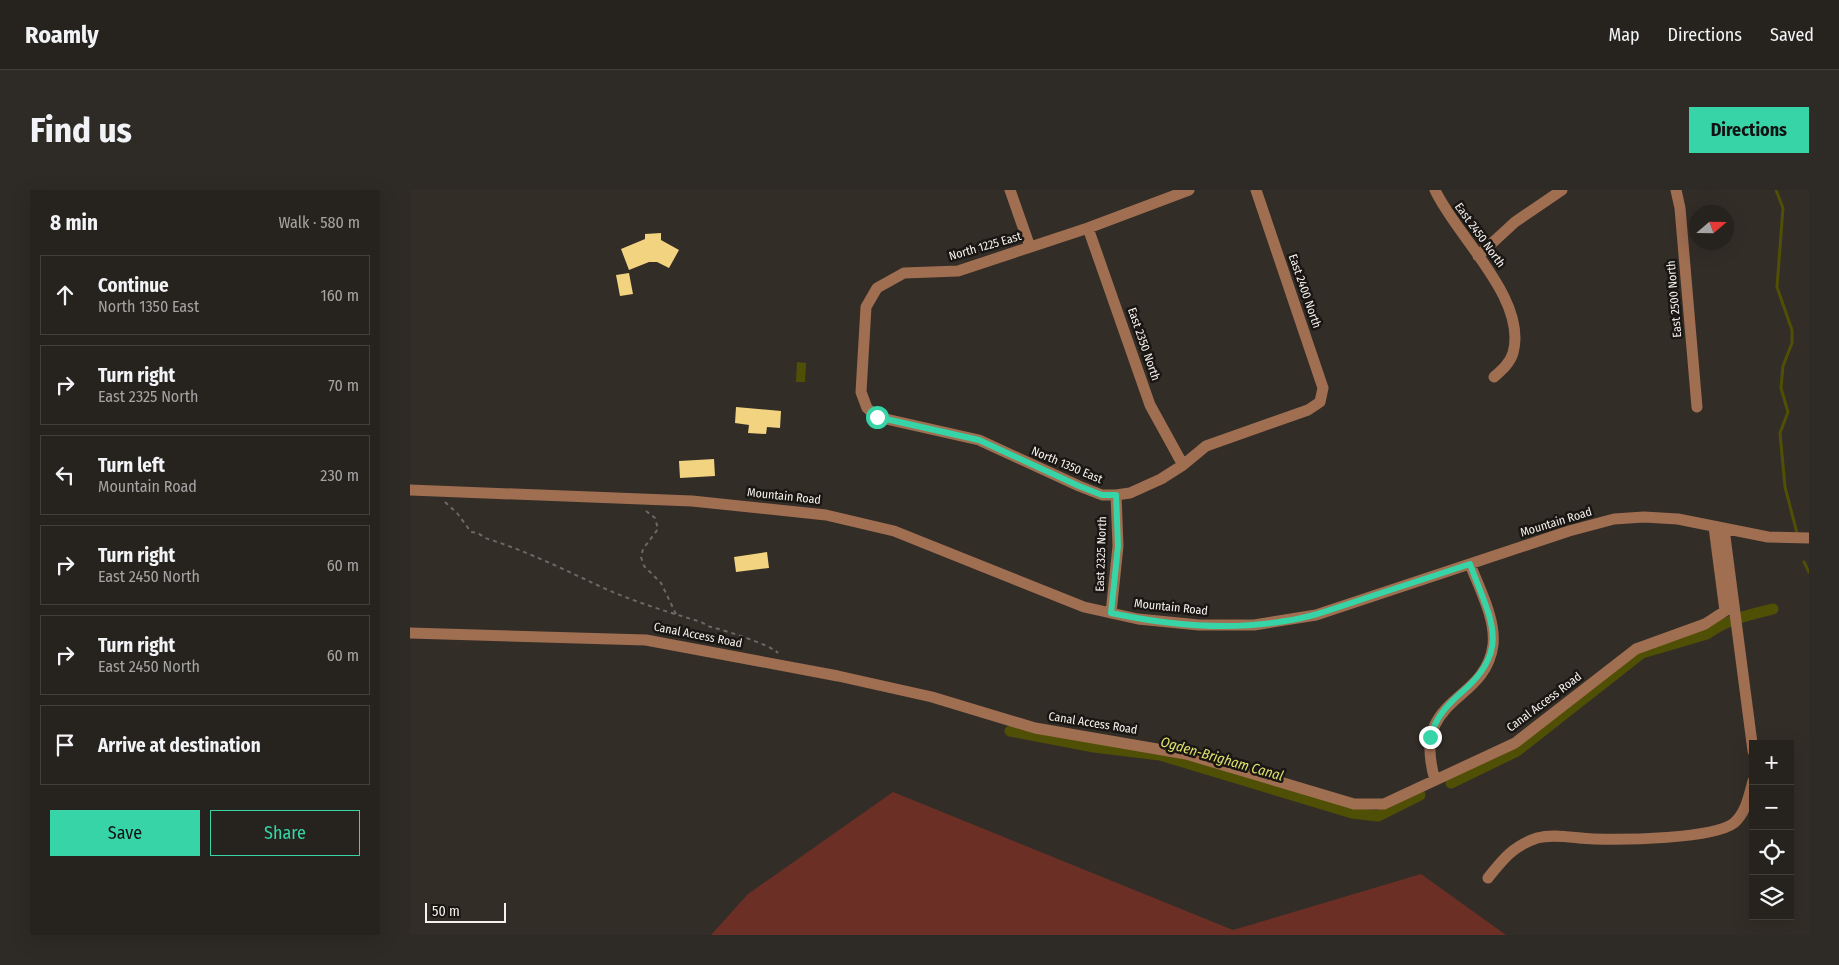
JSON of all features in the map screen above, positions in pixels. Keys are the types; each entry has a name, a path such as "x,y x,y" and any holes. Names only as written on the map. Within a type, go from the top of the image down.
{"street":[{"path":"1010,190 1030,247"},
{"name":"North 1225 East","path":"877,417 867,408 861,392 866,307 877,288 904,273 958,271 1088,228 1189,190"},
{"name":"East 2400 North","path":"1256,190 1323,388 1320,402"},
{"name":"East 2450 North","path":"1435,190 1448,215 1489,268 1504,297 1515,341 1513,354 1507,365 1494,377"},
{"path":"1478,256 1515,222 1562,190"},
{"name":"East 2500 North","path":"1676,190 1680,208 1697,407"},
{"name":"East 2350 North","path":"1088,228 1150,405 1183,465"},
{"name":"North 1350 East","path":"877,417 979,440 1079,486 1102,495 1116,495 1145,487 1183,465 1206,446 1308,410 1320,402"},
{"name":"Mountain Road","path":"410,490 643,499 779,509 853,520 894,531 1084,607 1138,619 1199,625 1254,625 1316,614 1569,531 1614,519 1644,517 1678,519 1768,537 1809,538"},
{"name":"East 2325 North","path":"1111,613 1118,546 1116,495"},
{"path":"1719,528 1734,616 1751,740"},
{"name":"Canal Access Road","path":"410,633 646,640 780,665 932,697 1035,728 1186,754 1354,804 1384,804 1514,743 1636,649 1705,624 1725,611 1719,528"},
{"path":"1435,780 1429,749 1434,724 1451,702 1483,672 1489,661 1493,644 1491,624 1470,564"},
{"path":"1488,878 1507,854 1539,838 1595,839 1702,834 1733,824 1741,815 1752,785"}],"path":[{"path":"436,491 457,513 471,532 478,533 485,538 551,565 570,570 598,585 677,615 700,621 708,626 723,629 776,650 779,654 780,665"},
{"path":"643,499 646,512 655,518 658,529 643,549 641,557 644,566 661,583 677,615"}],"shaded area":[{"path":"797,362 806,363 805,382 796,382"},
{"path":"893,792 1233,930 1421,874 1506,935 711,935 748,894"}],"building":[{"path":"661,233 661,240 679,250 669,268 657,262 649,262 629,270 621,249 645,239 645,234"},
{"path":"629,273 633,294 620,296 616,275"},
{"path":"736,407 781,411 780,428 767,427 766,434 748,433 749,425 735,423"},
{"path":"714,459 715,476 680,478 679,461"},
{"path":"767,552 769,568 736,572 734,557"}],"waterway":[{"path":"1776,190 1783,208 1777,287 1792,330 1792,343 1783,366 1781,388 1788,412 1780,433 1785,487 1797,533"},
{"path":"1804,562 1809,572"},
{"name":"Ogden-Brigham Canal","path":"1451,783 1517,751 1642,653 1707,634 1730,621 1773,609"},
{"name":"Ogden-Brigham Canal","path":"1010,731 1094,747 1160,755 1352,813 1378,816 1420,795"}],"route":[{"path":"877,417 979,440 1079,486 1102,495 1116,495 1118,546 1111,613 1138,619 1199,625 1254,625 1285,621 1316,614 1470,564 1491,624 1493,644 1489,661 1483,672 1441,713 1434,724 1430,737"}]}
